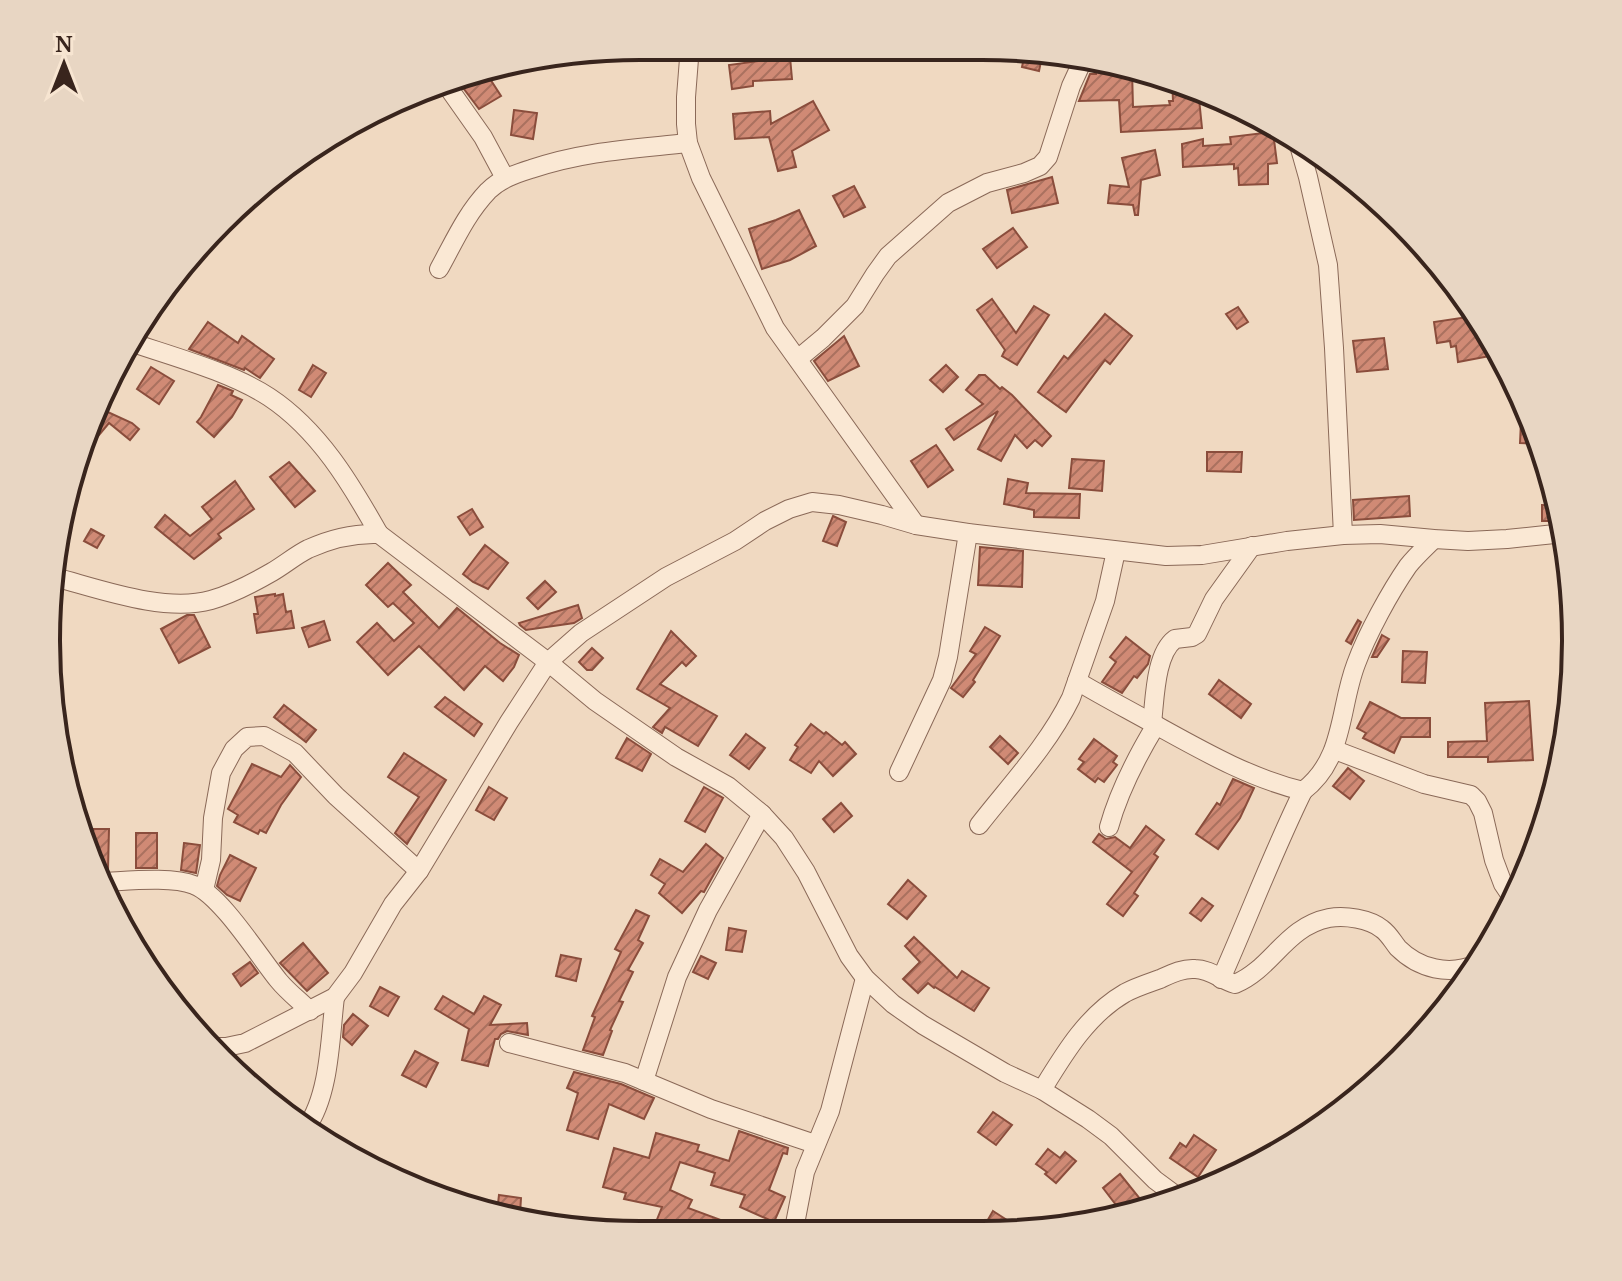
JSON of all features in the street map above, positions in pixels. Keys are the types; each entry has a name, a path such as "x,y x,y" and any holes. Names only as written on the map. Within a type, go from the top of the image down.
{"street":[{"path":"689,60 686,97 688,143 701,178 775,328 916,525"},
{"path":"799,358 855,306 888,256 948,203 987,183 1040,166 1048,157 1079,68"},
{"path":"451,92 483,137 505,178"},
{"path":"439,269 468,216 489,190 505,178 561,158 688,143"},
{"path":"1302,157 1328,265 1343,535"},
{"path":"141,346 237,380 268,396 293,415 346,478 379,534 625,723 728,786 762,814 784,838 806,872 849,956 865,978 893,1004 923,1025 1005,1073 1042,1090 1088,1119 1111,1136 1168,1190"},
{"path":"226,1047 245,1043 335,997 353,973 393,904 419,871 548,662 581,633 666,577 789,509 812,502 839,505 916,525 968,533 1178,556 1343,535 1380,534 1468,541 1552,534"},
{"path":"899,772 942,680 968,533"},
{"path":"63,579 151,602 208,601 272,572 306,550 335,539 379,534"},
{"path":"1221,979 1303,791 1314,783 1335,750 1356,664 1393,589 1410,563 1434,539"},
{"path":"1109,827 1125,781 1154,724 1157,684 1165,648 1175,639 1197,634 1214,599 1252,546"},
{"path":"979,825 1064,713 1105,601 1116,551"},
{"path":"1077,681 1199,749 1256,776 1303,791"},
{"path":"204,890 211,860 213,818 221,773 234,749 247,737 264,736 295,753 336,796 419,871"},
{"path":"1335,750 1424,784 1471,795 1483,813 1494,860 1506,888"},
{"path":"644,1081 677,977 708,910 762,814"},
{"path":"113,882 179,881 204,890 239,927 281,984 310,1011"},
{"path":"1042,1090 1065,1051 1087,1025 1126,992 1181,970 1195,968 1235,984 1248,978 1291,936 1311,924 1332,917 1368,921 1383,929 1413,961 1427,967 1447,971 1461,968"},
{"path":"796,1221 805,1172 830,1111 865,978"},
{"path":"311,1118 322,1093 335,997"},
{"path":"509,1043 625,1073 711,1109 815,1144"}],"building":[{"path":"790,60 792,79 753,81 753,86 732,89 729,65"},
{"path":"1023,61 1041,63 1039,71 1022,67"},
{"path":"1096,71 1132,80 1133,107 1170,105 1173,93 1199,102 1202,128 1121,132 1119,100 1079,101 1090,74 1096,74"},
{"path":"491,80 501,96 479,109 463,88"},
{"path":"813,101 829,130 792,151 796,167 778,171 769,137 735,139 733,114 770,111 771,124"},
{"path":"514,110 537,113 533,139 511,135"},
{"path":"1263,133 1274,139 1277,163 1268,164 1268,184 1239,185 1238,168 1234,169 1234,164 1183,167 1182,144 1203,139 1203,146 1231,144 1230,137"},
{"path":"1155,150 1160,175 1141,180 1138,215 1135,215 1133,205 1108,203 1110,185 1129,187 1122,158"},
{"path":"1052,177 1058,203 1012,213 1007,190"},
{"path":"854,186 865,207 844,217 833,196"},
{"path":"799,210 816,246 790,260 762,269 749,229"},
{"path":"1013,228 1027,247 997,268 983,249"},
{"path":"992,299 1016,333 1034,306 1049,315 1017,365 1002,356 1005,350 977,310"},
{"path":"1238,307 1248,322 1237,329 1226,314"},
{"path":"1105,314 1132,336 1110,364 1105,360 1066,412 1038,392 1064,356 1068,359"},
{"path":"1464,318 1487,356 1458,362 1456,346 1451,347 1450,341 1437,343 1434,322"},
{"path":"208,322 238,343 242,336 274,359 260,378 245,368 189,349"},
{"path":"844,336 859,366 828,381 814,361"},
{"path":"1384,338 1388,369 1357,372 1353,341"},
{"path":"313,365 326,373 311,397 299,390"},
{"path":"946,365 958,377 943,392 930,380"},
{"path":"151,367 174,381 159,404 137,389"},
{"path":"979,375 985,375 1012,395 1051,436 1042,446 1035,440 1027,448 1015,435 1001,461 978,449 998,411 954,440 946,429 983,404 966,390"},
{"path":"218,385 233,391 231,395 242,400 214,437 197,422"},
{"path":"107,412 139,429 130,440 109,423 97,437"},
{"path":"1521,426 1527,443 1520,443"},
{"path":"936,445 953,470 928,487 911,461"},
{"path":"1207,452 1242,452 1241,472 1207,471"},
{"path":"1072,459 1104,461 1102,491 1069,488"},
{"path":"289,462 315,491 295,507 270,477"},
{"path":"1008,479 1028,483 1026,493 1080,494 1079,518 1034,517 1034,510 1004,504"},
{"path":"235,481 254,509 218,534 221,538 194,559 155,527 165,515 190,536 212,519 202,507"},
{"path":"1409,496 1410,516 1354,520 1353,500"},
{"path":"1542,505 1546,505 1550,521 1542,521"},
{"path":"472,509 483,527 470,535 458,517"},
{"path":"833,516 846,522 837,546 823,541"},
{"path":"91,529 104,536 97,548 84,541"},
{"path":"485,545 508,563 488,589 463,574"},
{"path":"980,547 1023,551 1022,587 978,585"},
{"path":"388,563 411,585 403,592 439,628 457,608 519,655 503,681 485,666 464,690 419,646 388,675 357,642 377,623 394,641 414,623 393,603 388,607 366,585"},
{"path":"545,581 556,592 538,609 527,598"},
{"path":"283,594 286,612 291,611 294,628 257,633 255,597"},
{"path":"578,605 582,618 574,623 526,630 519,623"},
{"path":"187,615 194,615 210,647 179,663 161,629"},
{"path":"1358,620 1361,622 1351,644 1346,641"},
{"path":"324,621 330,640 309,647 302,628"},
{"path":"985,627 1000,636 973,680 975,682 963,697 951,688 976,654 970,651"},
{"path":"671,631 696,656 686,666 682,662 660,684 717,716 698,746 665,727 662,733 653,727 670,708 637,689"},
{"path":"1382,635 1389,639 1377,657 1372,657"},
{"path":"1126,637 1150,656 1148,664 1137,678 1134,676 1122,693 1102,682 1116,662 1110,657"},
{"path":"592,648 603,658 592,670 587,670 579,662"},
{"path":"1403,651 1427,652 1425,683 1402,682"},
{"path":"1219,680 1251,704 1241,718 1209,694"},
{"path":"445,697 482,724 474,736 435,707"},
{"path":"1529,701 1533,760 1488,762 1488,757 1448,757 1448,742 1487,741 1485,703"},
{"path":"1370,702 1401,718 1430,718 1430,737 1401,737 1394,753 1363,738 1366,733 1357,728"},
{"path":"284,705 316,730 306,742 274,717"},
{"path":"811,724 842,745 845,742 856,754 833,776 819,761 811,773 790,760 798,747 795,745"},
{"path":"746,734 765,748 749,769 730,755"},
{"path":"1000,736 1018,753 1008,764 990,747"},
{"path":"627,738 651,754 642,771 616,758"},
{"path":"1094,739 1117,756 1113,762 1117,765 1104,782 1098,778 1095,782 1078,769 1084,762 1079,759"},
{"path":"404,753 446,780 407,844 395,833 419,797 388,777"},
{"path":"252,764 281,777 290,765 301,777 266,833 260,830 258,834 234,822 238,815 228,809"},
{"path":"1348,768 1364,781 1350,799 1333,786"},
{"path":"1233,779 1254,788 1240,818 1218,849 1196,834 1217,803 1220,805"},
{"path":"489,787 507,798 494,820 476,810"},
{"path":"704,787 723,798 705,832 685,821"},
{"path":"841,803 852,816 834,832 823,819"},
{"path":"1146,826 1164,840 1154,854 1158,857 1134,893 1138,896 1123,916 1107,904 1132,872 1093,842 1099,834 1106,839 1115,837 1130,848"},
{"path":"92,829 109,829 108,870 104,863"},
{"path":"136,833 157,833 157,868 136,868"},
{"path":"184,843 200,845 196,873 181,870"},
{"path":"706,844 723,858 704,892 701,891 682,913 659,893 665,884 651,875 660,859 683,872"},
{"path":"230,855 256,868 240,901 217,886"},
{"path":"908,880 926,896 907,919 888,904"},
{"path":"1202,898 1213,906 1201,921 1190,913"},
{"path":"636,910 649,916 638,940 643,943 628,970 633,972 619,1001 623,1002 603,1055 583,1050 595,1017 592,1016 621,952 615,949"},
{"path":"729,928 746,931 742,952 726,950"},
{"path":"914,937 957,978 962,971 989,988 974,1011 928,983 918,993 903,979 920,962 905,946"},
{"path":"303,943 328,973 307,991 280,963"},
{"path":"561,955 581,959 576,981 556,976"},
{"path":"701,956 716,963 708,979 693,972"},
{"path":"250,962 258,973 241,986 233,974"},
{"path":"380,987 399,997 388,1016 370,1006"},
{"path":"443,996 474,1014 484,996 501,1005 490,1025 527,1023 528,1035 507,1031 501,1034 495,1039 488,1066 462,1060 469,1029 435,1009"},
{"path":"353,1014 368,1026 352,1045 343,1037 344,1025"},
{"path":"415,1051 438,1063 426,1087 402,1075"},
{"path":"574,1072 621,1084 654,1098 644,1119 609,1104 598,1139 567,1130 578,1093 567,1088"},
{"path":"993,1112 1012,1125 996,1145 978,1132"},
{"path":"739,1131 788,1148 787,1154 783,1153 769,1190 785,1197 774,1221 740,1207 745,1195 711,1185 715,1173 680,1162 670,1190 692,1200 688,1208 723,1221 656,1221 662,1207 624,1199 626,1193 603,1187 614,1148 649,1158 656,1133 699,1145 697,1151 729,1161"},
{"path":"1194,1135 1216,1150 1198,1177 1170,1158 1180,1143 1186,1147"},
{"path":"1048,1149 1060,1158 1065,1152 1076,1161 1056,1183 1036,1164"},
{"path":"1120,1174 1140,1199 1116,1205 1103,1188"},
{"path":"499,1195 521,1198 520,1208 498,1203"},
{"path":"993,1211 1007,1220 987,1221"}]}
